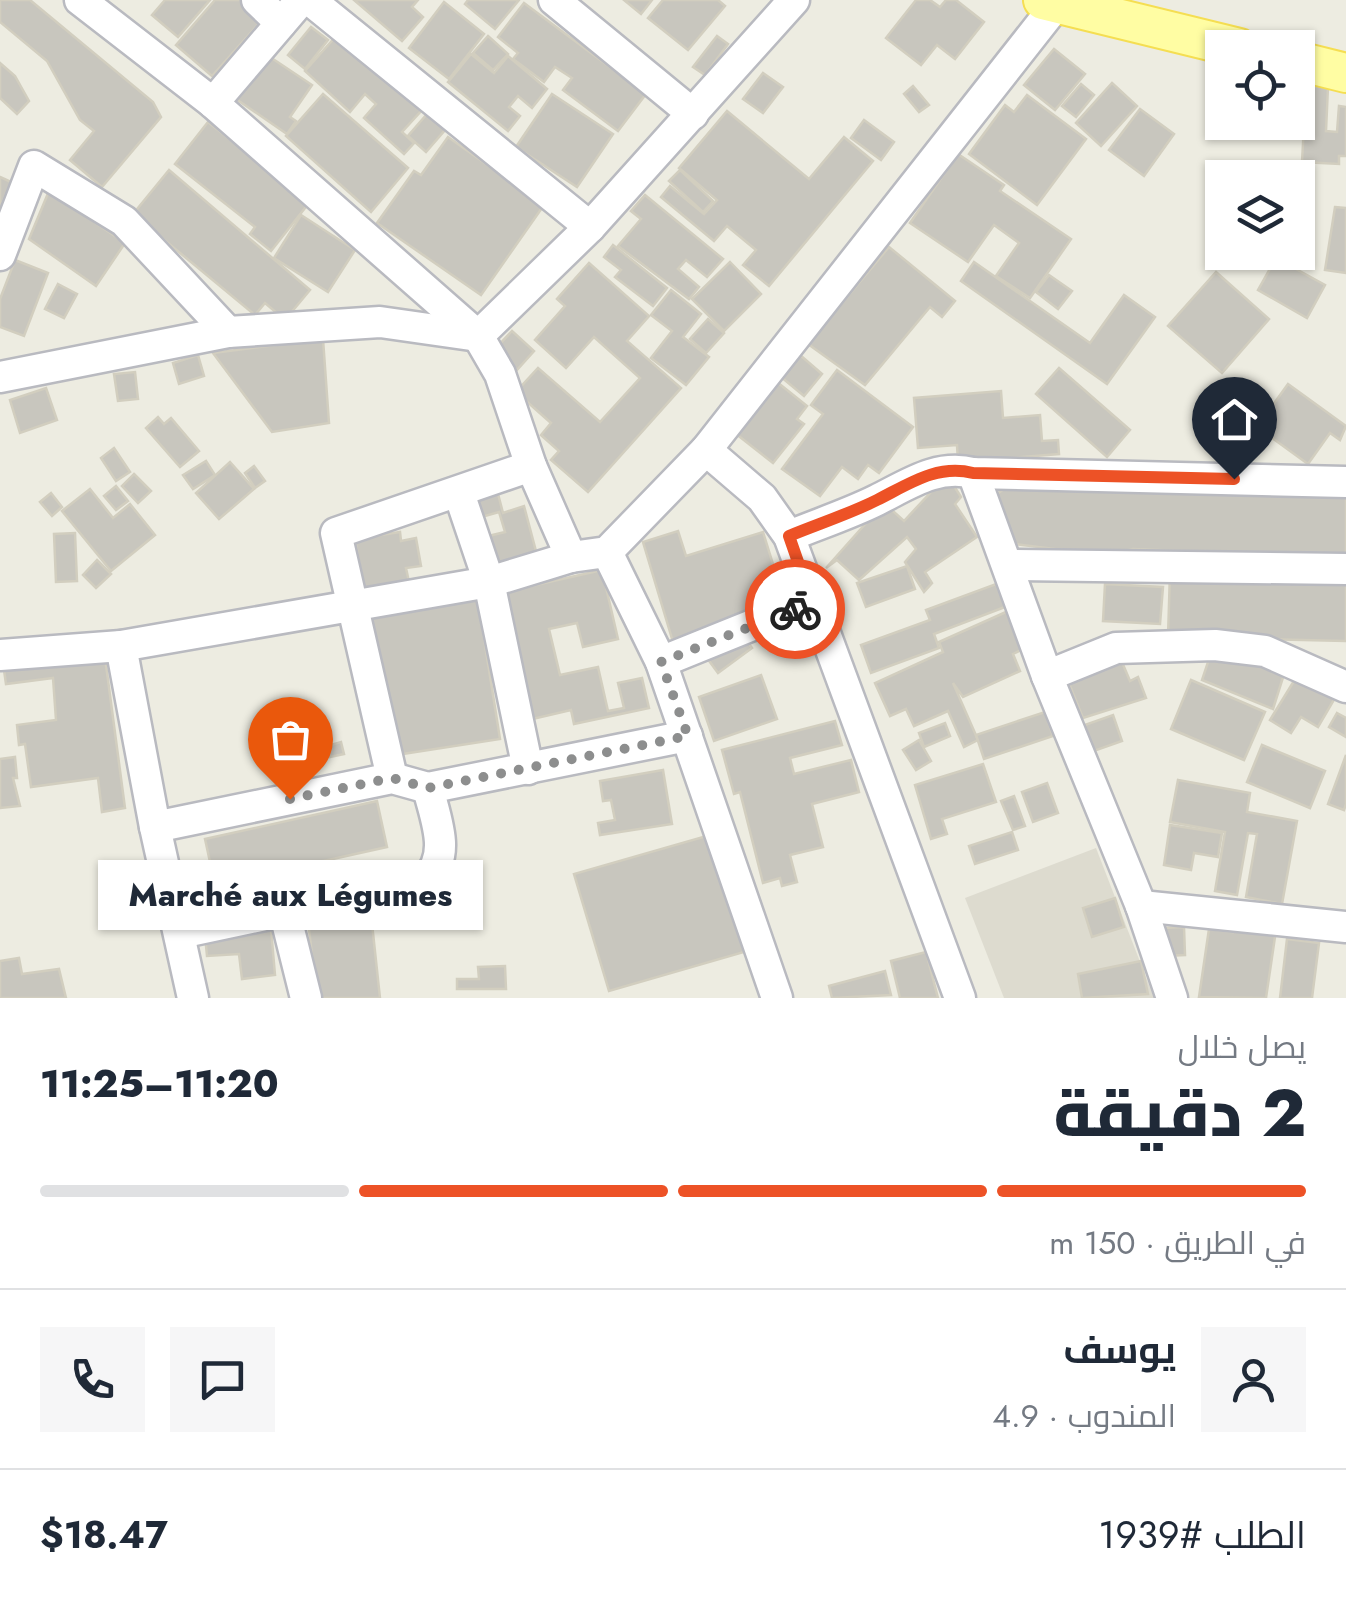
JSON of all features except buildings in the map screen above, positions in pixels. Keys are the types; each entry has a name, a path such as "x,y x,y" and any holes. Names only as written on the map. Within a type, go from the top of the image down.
{"main road":[{"path":"1053,1 1205,39"},
{"path":"1315,65 1346,72"}],"street":[{"path":"80,0 213,103 478,336 500,374 531,466 570,557"},
{"path":"213,103 291,11 257,0"},
{"path":"310,0 590,227"},
{"path":"554,0 692,114"},
{"path":"478,336 590,227 794,0"},
{"path":"0,655 121,646 489,582 570,557 607,552 706,450 1053,1"},
{"path":"0,255 34,166 124,221 228,332"},
{"path":"0,377 228,332 380,322 478,336"},
{"path":"706,450 762,498 789,536 960,998"},
{"path":"392,778 336,533 459,494 531,466"},
{"path":"789,536 876,500 912,480 954,468 973,473 1346,482"},
{"path":"973,473 1046,676 1141,906 1172,998"},
{"path":"459,494 489,582 528,769"},
{"path":"607,552 661,662 777,998"},
{"path":"1008,565 1346,569"},
{"path":"661,662 812,602"},
{"path":"1046,676 1116,648 1216,645 1265,651 1346,688"},
{"path":"121,646 154,827 193,998"},
{"path":"154,827 392,778 428,788 688,736"},
{"path":"180,933 426,882 438,869 442,850 428,788"},
{"path":"1141,906 1346,926"},
{"path":"284,910 306,998"}],"shaded area":[{"path":"1096,848 1154,998 1004,998 965,898"}],"way so far":[{"path":"290,799 392,778 428,788 688,736 661,662 795,609"}],"place":[{"name":"Marché aux Légumes","path":"290,799"}],"route":[{"path":"795,609 812,602 789,536 876,500 912,480 954,468 973,473 1234,479"}]}
